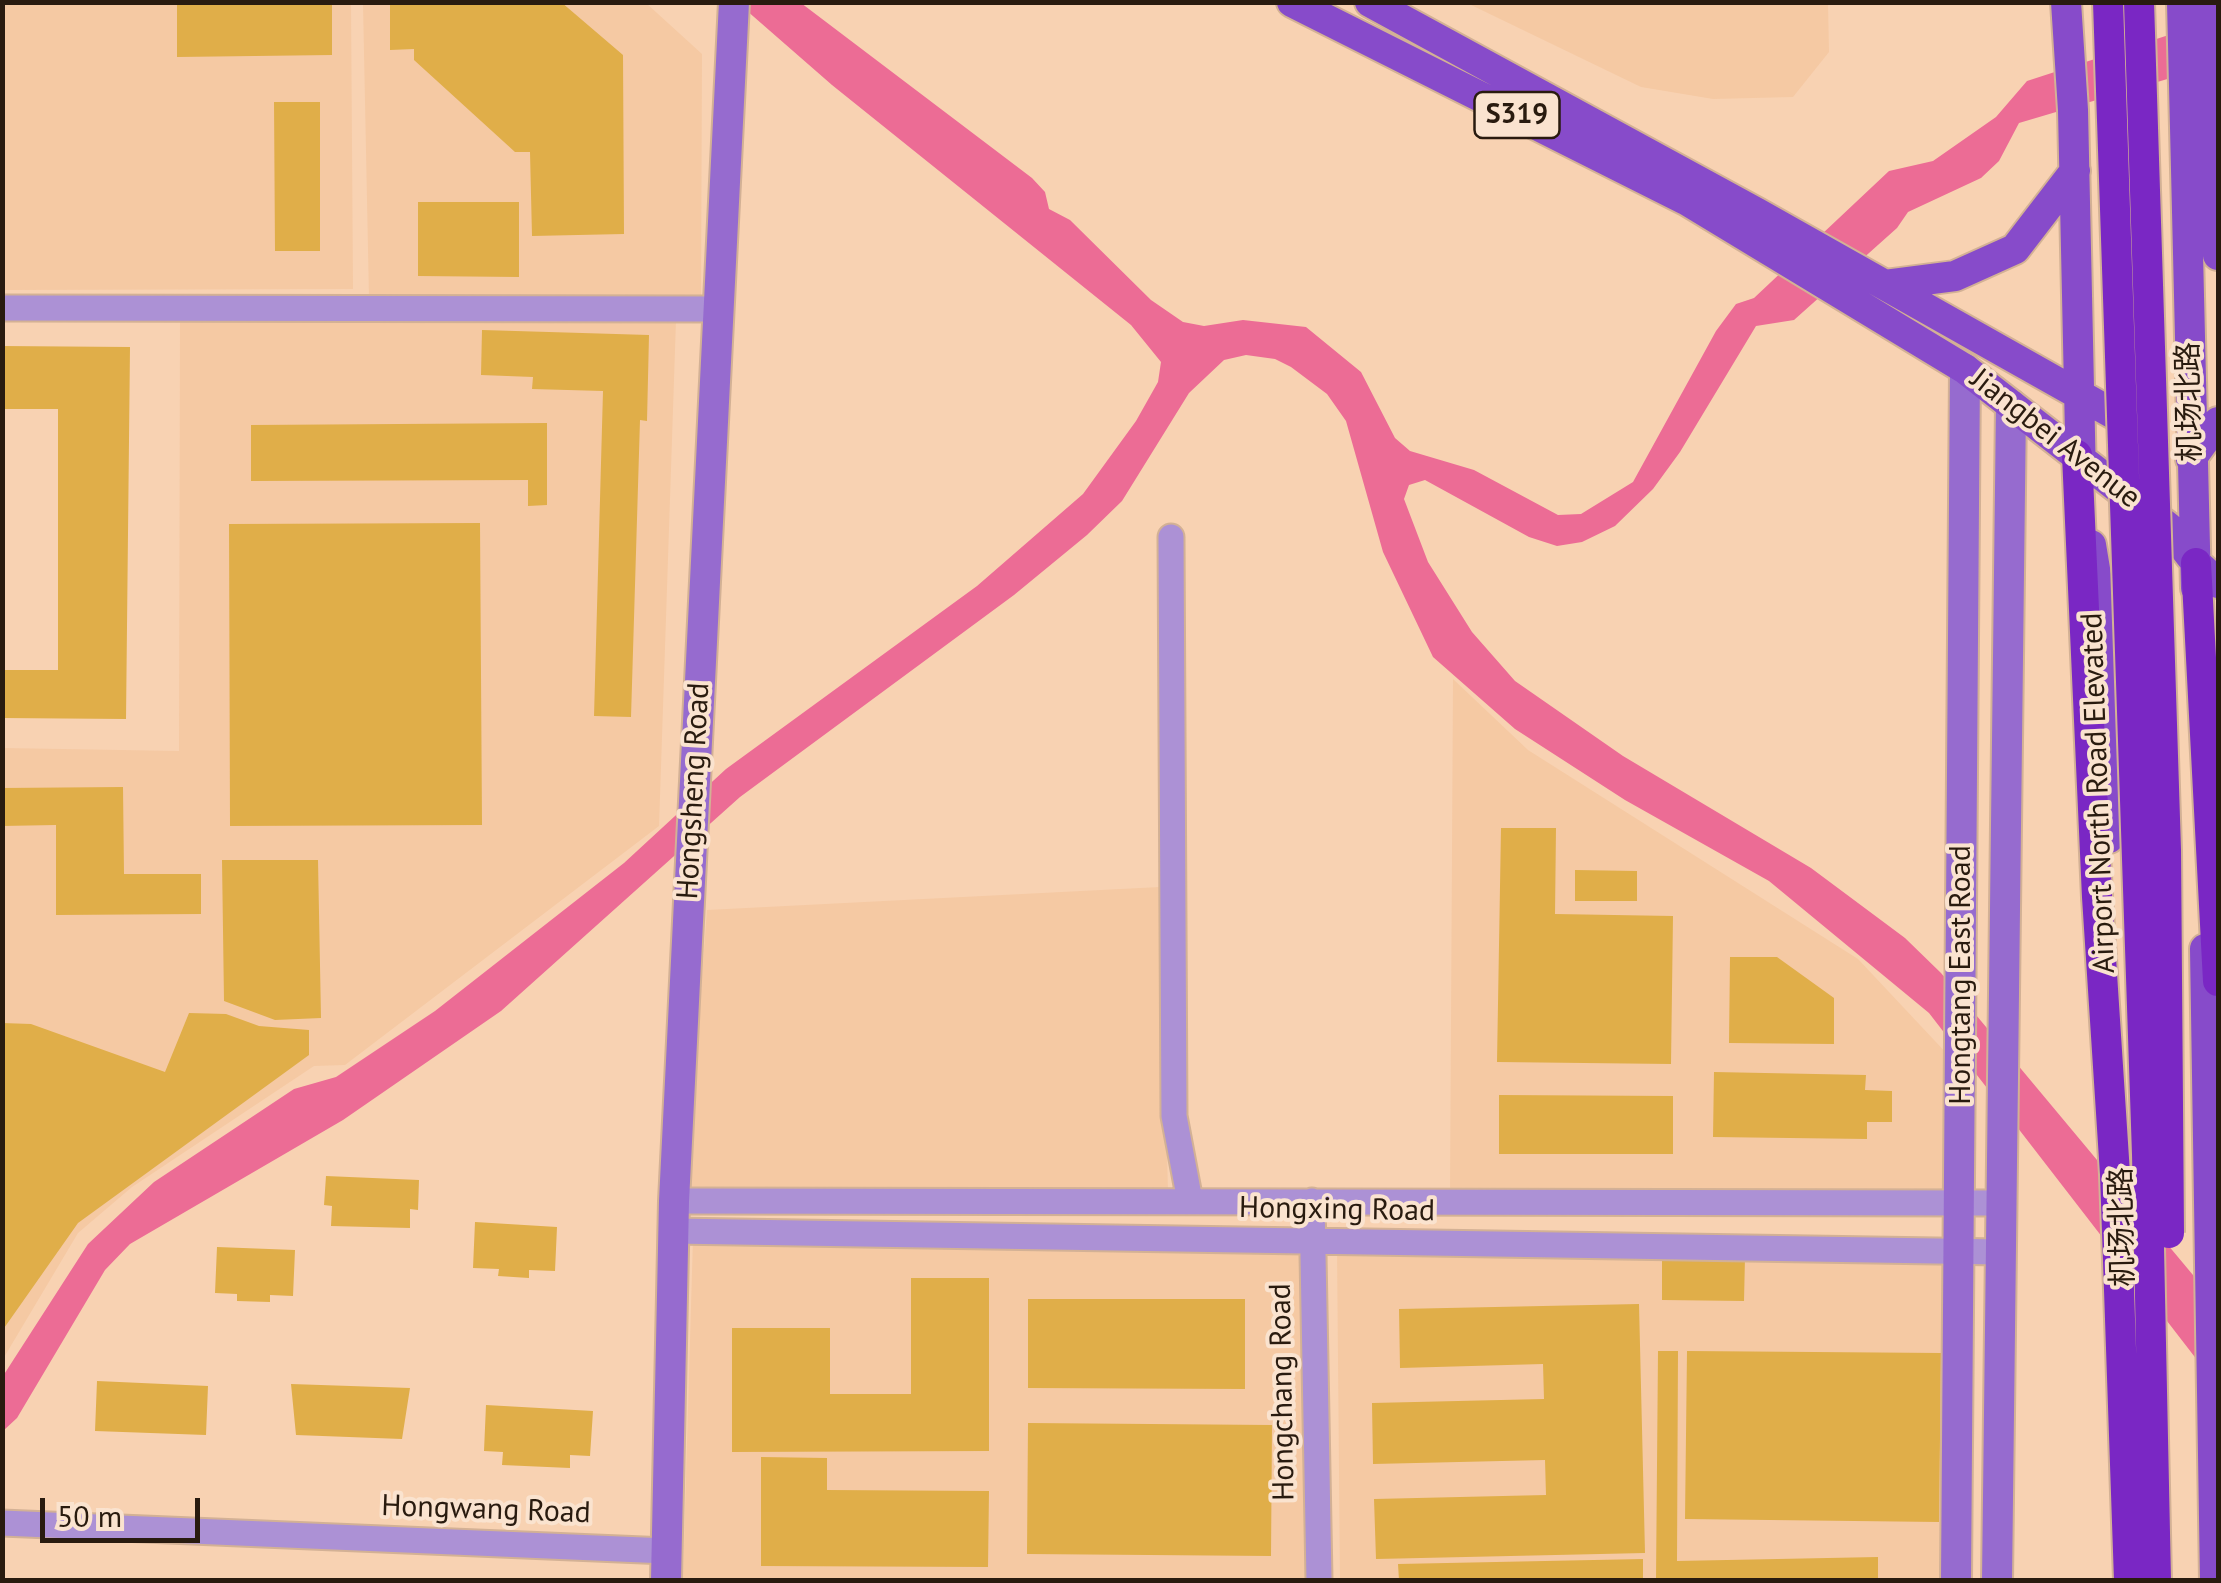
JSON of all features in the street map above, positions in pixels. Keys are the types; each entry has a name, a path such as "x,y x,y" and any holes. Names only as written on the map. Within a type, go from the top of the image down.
{"highway":[{"name":"Airport North Road Elevated","path":"2108,2 2147,1154 2156,1580"},
{"name":"Airport North Road Elevated","path":"2139,2 2166,850 2173,1580"},
{"path":"2077,455 2114,1174 2125,1580"},
{"path":"2207,573 2218,980"}],"main road":[{"name":"Hongsheng Road","path":"666,1566 674,1216 692,799 734,2"},
{"name":"S319","path":"1292,2 1669,191 1748,222"},
{"name":"S319","path":"1370,2 1748,222"},
{"name":"机场北路","path":"2182,2 2191,459 2207,573 2215,1580"},
{"path":"2210,2 2218,254"},
{"path":"2066,6 2081,396"},
{"path":"1884,285 1955,276 2015,249 2075,171"},
{"name":"Jiangbei Avenue","path":"1748,222 1884,285 2081,396 2191,459 2218,489"},
{"name":"Jiangbei Avenue","path":"1748,222 1875,314 1965,369 2011,404 2168,527 2207,573"},
{"name":"Hongtang East Road","path":"1956,1580 1965,369"},
{"name":"机场北路","path":"2081,396 2077,455 2103,617 2121,1102 2125,1580"},
{"name":"Hongtang East Road","path":"1997,1580 2011,404"},
{"path":"2191,459 2218,422"}],"street":[{"path":"2,308 720,309"},
{"path":"1171,537 1174,1116 1190,1201"},
{"name":"Hongxing Road","path":"674,1216 1190,1201 2000,1202"},
{"name":"Hongchang Road","path":"1312,1202 1318,1580"},
{"name":"Hongxing Road","path":"674,1216 1312,1242 2000,1252"},
{"name":"Hongwang Road","path":"2,1523 666,1566"}],"shaded area":[{"path":"2,3 351,3 353,289 3,290"},
{"path":"363,3 646,3 702,54 701,297 369,298"},
{"path":"738,3 801,3 1032,178 1045,192 1049,209 1070,220 1151,300 1183,322 1204,326 1243,320 1306,327 1361,372 1395,438 1410,451 1474,470 1558,515 1581,514 1633,482 1716,331 1736,304 1754,298 1889,171 1933,161 1996,117 2027,81 2218,19 2218,64 2019,123 1999,161 1981,178 1908,212 1897,228 1794,320 1756,326 1680,452 1653,489 1615,526 1582,542 1557,546 1529,537 1425,480 1409,485 1404,499 1428,562 1472,632 1515,681 1623,756 1811,868 1905,938 1941,973 2218,1305 2218,1387 1929,1013 1769,881 1625,800 1515,729 1433,657 1383,552 1346,421 1327,394 1291,367 1275,359 1246,355 1224,360 1189,393 1122,501 1087,535 1014,595 740,797 501,1011 343,1120 130,1244 105,1270 17,1418 3,1431 3,1376 88,1244 154,1182 294,1089 336,1077 435,1011 624,863 726,769 977,586 1083,494 1136,421 1158,382 1161,362 1131,325 832,85"},
{"path":"1467,3 1828,3 1829,52 1793,97 1713,99 1641,87"},
{"path":"676,320 659,826 345,1065 314,1066 132,1187 78,1233 3,1359 3,748 179,751 180,322"},
{"path":"1453,679 1528,750 1858,959 1950,1057 1953,1195 1450,1194"},
{"path":"1160,887 1168,1192 686,1191 707,910"},
{"path":"693,1238 1305,1248 1313,1580 683,1580"},
{"path":"1337,1248 1952,1257 1950,1580 1340,1580"}],"building":[{"path":"177,2 332,2 332,55 177,57"},
{"path":"390,2 561,2 623,55 624,234 532,236 530,152 515,152 414,60 414,49 390,50"},
{"path":"274,102 320,102 320,251 275,251"},
{"path":"418,202 519,202 519,277 418,276"},
{"path":"482,330 649,335 647,421 640,420 631,717 594,716 603,391 532,389 533,377 481,375"},
{"path":"2,346 130,347 126,719 2,718 2,670 58,670 58,409 2,409"},
{"path":"547,423 547,505 528,506 528,480 251,481 251,425"},
{"path":"480,523 482,825 230,826 229,524"},
{"path":"123,787 124,874 201,874 201,914 56,915 56,825 2,826 2,788"},
{"path":"1501,828 1556,828 1555,914 1673,916 1671,1064 1497,1062"},
{"path":"222,860 318,860 321,1018 275,1020 224,1001"},
{"path":"1575,870 1637,871 1637,901 1575,901"},
{"path":"1730,957 1777,957 1834,998 1834,1044 1729,1043"},
{"path":"189,1013 226,1014 259,1026 309,1030 309,1055 78,1223 2,1331 2,1023 31,1024 165,1072"},
{"path":"1714,1072 1866,1075 1865,1090 1892,1091 1892,1122 1867,1122 1867,1139 1713,1137"},
{"path":"1499,1095 1673,1096 1673,1154 1499,1154"},
{"path":"326,1176 419,1180 418,1210 410,1209 410,1228 331,1226 332,1206 324,1205"},
{"path":"475,1222 557,1227 555,1271 529,1270 529,1278 498,1276 499,1269 473,1268"},
{"path":"217,1247 295,1250 293,1296 270,1295 270,1302 237,1301 237,1294 215,1293"},
{"path":"1662,1257 1745,1257 1744,1301 1662,1300"},
{"path":"911,1278 989,1278 989,1451 732,1452 732,1328 830,1328 830,1394 911,1394"},
{"path":"1028,1299 1245,1299 1245,1389 1028,1388"},
{"path":"1639,1304 1645,1553 1376,1559 1374,1499 1546,1495 1545,1460 1373,1464 1372,1403 1544,1399 1543,1364 1400,1368 1399,1309"},
{"path":"1658,1351 1678,1351 1677,1561 1878,1557 1878,1580 1656,1580"},
{"path":"1687,1351 1941,1353 1939,1522 1685,1519"},
{"path":"97,1381 208,1386 206,1435 95,1431"},
{"path":"291,1384 410,1388 402,1439 296,1435"},
{"path":"486,1405 593,1411 590,1456 570,1455 570,1468 502,1465 503,1452 484,1451"},
{"path":"1028,1423 1272,1425 1271,1556 1027,1554"},
{"path":"761,1457 827,1458 827,1490 989,1491 988,1567 761,1566"},
{"path":"1643,1559 1643,1580 1399,1580 1398,1564"}]}
